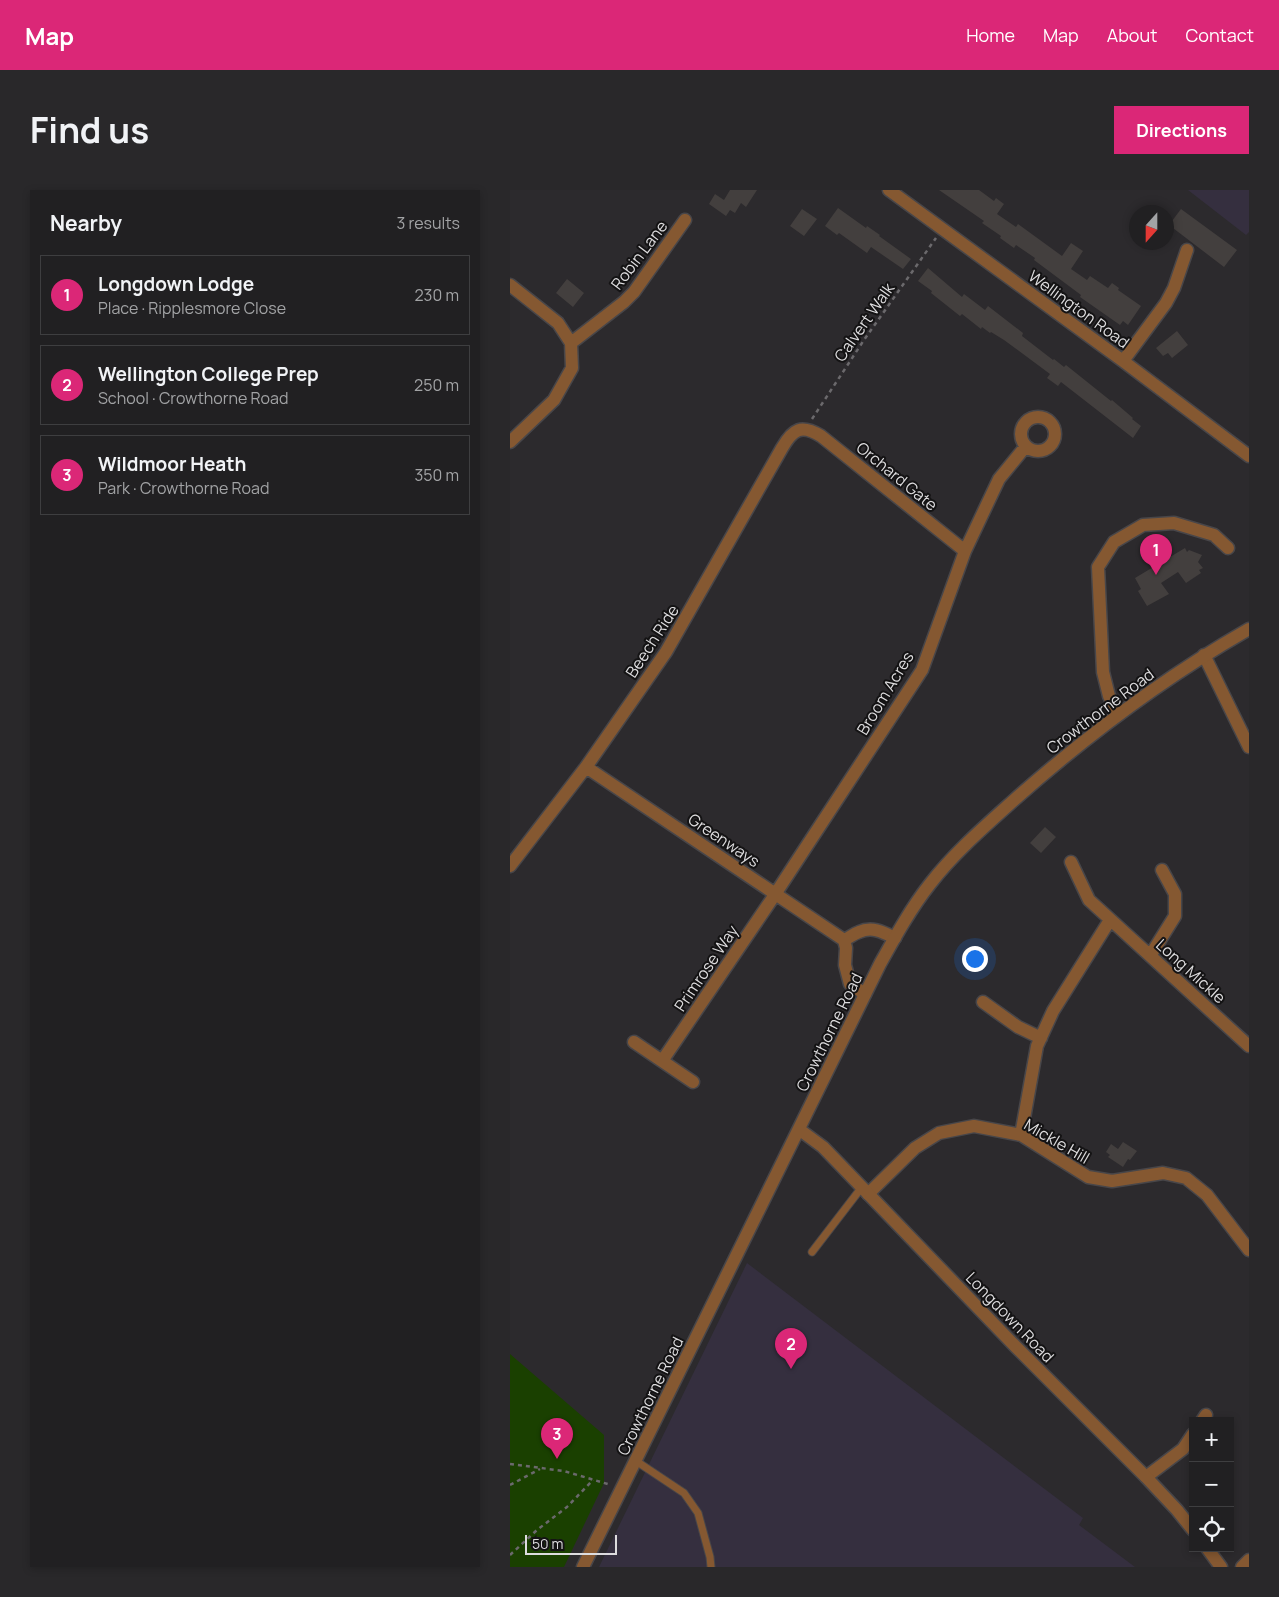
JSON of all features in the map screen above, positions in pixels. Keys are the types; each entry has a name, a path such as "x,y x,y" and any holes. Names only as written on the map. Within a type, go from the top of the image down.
{"street":[{"name":"Wellington Road","path":"889,190 1248,453"},
{"name":"Robin Lane","path":"571,343 634,292 685,220"},
{"path":"1123,361 1166,304 1174,288 1187,250"},
{"path":"510,285 558,323 571,343 572,368 554,400 510,442"},
{"name":"Orchard Gate","path":"807,429 821,436 965,551"},
{"name":"Beech Ride","path":"510,866 586,767 666,652 788,438 794,432 807,429"},
{"name":"Broom Acres","path":"775,893 922,670 965,551 999,479 1026,446"},
{"path":"1119,714 1109,696 1104,672 1098,567 1114,542 1143,525 1174,523 1214,535 1228,548"},
{"name":"Crowthorne Road","path":"583,1567 800,1130 865,994 895,938 930,884 974,836 1033,783 1119,714 1204,655 1249,628"},
{"path":"1204,655 1249,747"},
{"name":"Greenways","path":"586,767 844,940"},
{"name":"Long Mickle","path":"1071,862 1089,900 1249,1046"},
{"path":"1150,956 1175,916 1175,894 1162,870"},
{"name":"Primrose Way","path":"662,1061 775,893"},
{"path":"1020,1135 1037,1046 1053,1011 1110,920"},
{"path":"865,994 850,984 845,966 846,948 844,940 858,932 869,929 878,930 895,938"},
{"path":"983,1002 1018,1027 1041,1038"},
{"path":"634,1042 693,1082"},
{"name":"Mickle Hill","path":"865,1191 916,1148 939,1133 974,1126 1020,1135 1088,1177 1112,1180 1163,1173 1186,1178 1208,1195 1249,1250"},
{"name":"Longdown Road","path":"800,1130 823,1147 1016,1347 1146,1477 1189,1525"},
{"path":"1146,1477 1183,1449 1189,1440"},
{"path":"1210,1552 1222,1567"},
{"path":"1242,1567 1249,1560"}],"lane":[{"path":"812,1252 865,1191"},
{"path":"636,1460 684,1493 689,1499 698,1513 711,1567"}],"path":[{"name":"Calvert Walk","path":"807,429 864,340 942,230"},
{"path":"510,1464 564,1471 623,1488"},
{"path":"510,1485 542,1468"},
{"path":"510,1555 537,1530 567,1507 593,1480"}],"shaded area":[{"path":"1188,190 1249,190 1249,232 1246,235"},
{"path":"747,1263 1083,1518 1079,1525 1135,1567 599,1567"}],"green space":[{"path":"510,1354 604,1435 604,1483 564,1567 510,1567"}],"building":[{"path":"730,190 757,190 746,207 741,203 735,213 730,210 726,216 709,204 715,194 724,200"},
{"path":"939,190 979,190 994,201 996,198 1004,204 997,214 1016,227 1018,224 1062,256 1071,243 1083,251 1071,269 1087,280 1090,276 1108,288 1112,283 1119,288 1118,290 1141,306 1128,325 1123,321 1120,325 1080,297 1081,295 1034,260 1035,258 1016,245 1014,248 982,223 984,221"},
{"path":"838,208 866,228 867,226 880,235 911,259 903,269 871,247 867,253 839,233 837,235 825,226"},
{"path":"802,209 817,219 804,236 790,226"},
{"path":"1181,209 1237,250 1224,267 1174,229 1174,218"},
{"path":"928,268 962,297 964,294 985,310 988,306 1023,333 1022,336 1053,360 1064,367 1066,365 1112,400 1141,426 1133,438 1061,382 1058,386 1047,378 1050,374 1004,340 982,327 981,329 962,314 960,316 931,293 932,291 918,281"},
{"path":"567,279 584,293 573,307 556,293"},
{"path":"1177,331 1188,345 1172,358 1168,353 1163,356 1156,348"},
{"path":"1185,548 1187,552 1189,550 1202,555 1198,562 1203,568 1199,570 1201,573 1186,583 1178,572 1161,583 1169,594 1147,606 1138,591 1141,589 1135,578"},
{"path":"1045,827 1056,837 1041,853 1030,843"},
{"path":"1123,1142 1137,1151 1130,1160 1128,1159 1123,1167 1108,1157 1110,1155 1106,1152 1111,1144 1118,1149"}],"place":[{"name":"Longdown Lodge","path":"1156,575"},
{"name":"Wellington College Prep","path":"791,1369"},
{"name":"Wildmoor Heath","path":"557,1459"}]}
